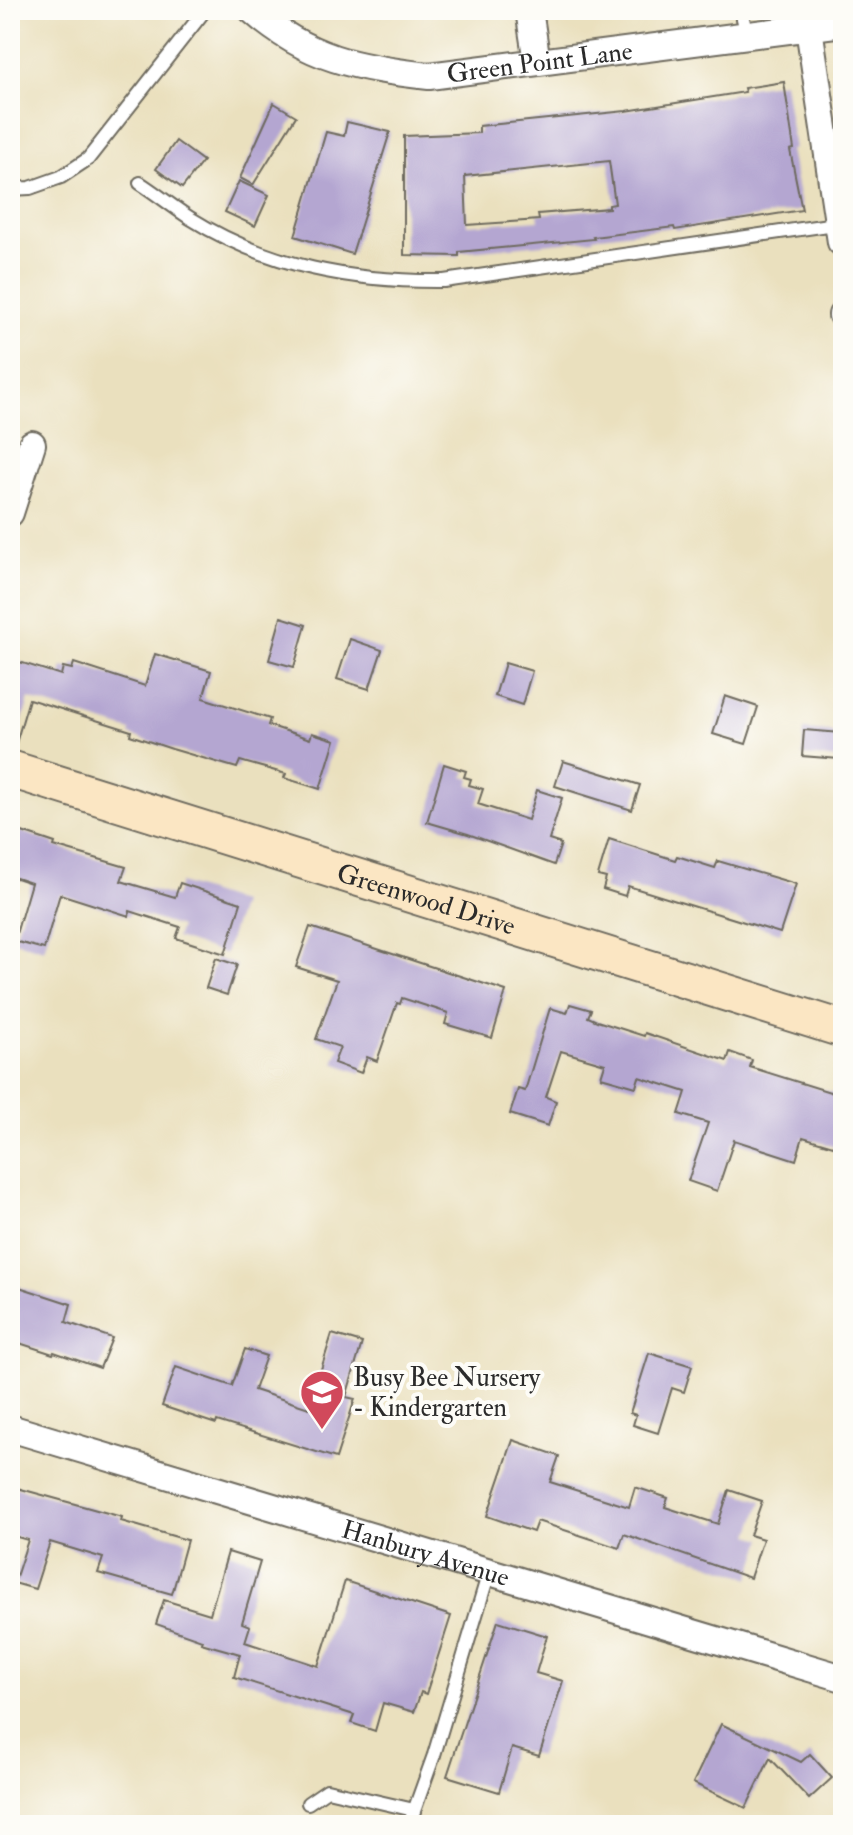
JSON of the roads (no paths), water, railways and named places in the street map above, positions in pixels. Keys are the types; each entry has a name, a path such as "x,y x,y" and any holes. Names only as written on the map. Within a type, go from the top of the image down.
{"street":[{"name":"Green Point Lane","path":"252,10 277,33 314,52 369,69 429,76 537,62 744,23 809,28 843,23"},
{"path":"529,10 537,62"},
{"path":"809,28 841,229"},
{"path":"10,513 32,444"},
{"name":"Greenwood Drive","path":"10,769 843,1029"},
{"name":"Hanbury Avenue","path":"10,1428 843,1678"}],"lane":[{"path":"10,189 30,188 61,177 88,159 205,10"},
{"path":"140,183 191,219 249,249 300,267 397,281 444,281 841,229 843,314"},
{"path":"409,1825 434,1755 489,1572"},
{"path":"308,1803 327,1790 414,1810"}],"place":[{"name":"Busy Bee Nursery - Kindergarten","path":"322,1431"}]}
